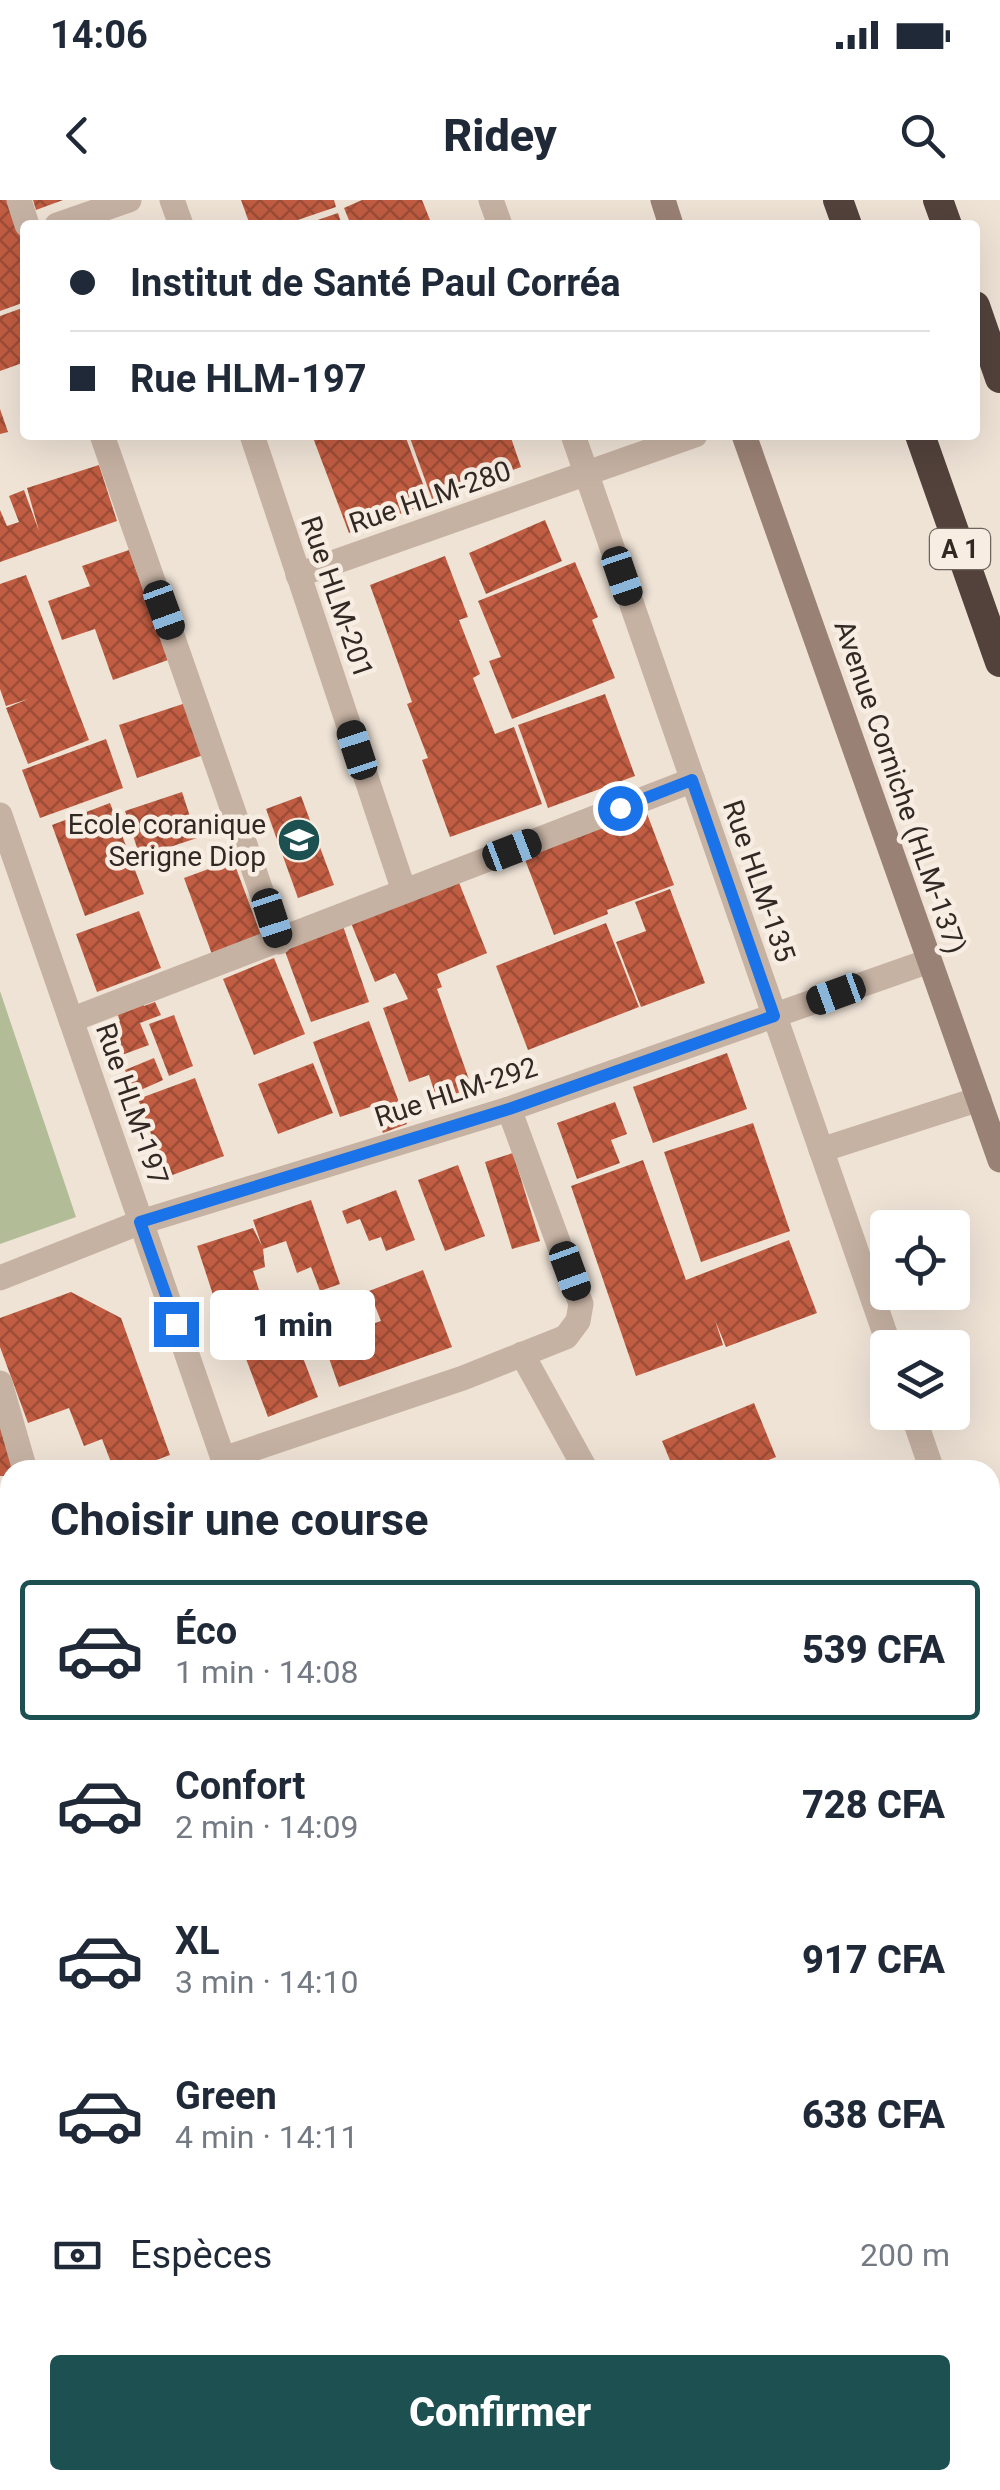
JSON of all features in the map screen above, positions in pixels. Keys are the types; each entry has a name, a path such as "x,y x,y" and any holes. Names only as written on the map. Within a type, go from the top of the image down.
{"highway":[{"path":"980,320 1000,378"},
{"name":"A 1","path":"922,440 1000,662"}],"street":[{"path":"72,220 130,200"},
{"path":"104,440 279,942"},
{"name":"Rue HLM-201","path":"254,440 404,891"},
{"name":"Rue HLM-135","path":"575,440 884,1330"},
{"name":"Rue HLM-280","path":"298,574 681,440"},
{"name":"Avenue Corniche (HLM-137)","path":"746,440 1000,1160"},
{"path":"71,1020 692,780"},
{"name":"Rue HLM-197","path":"0,815 224,1460"},
{"name":"Rue HLM-292","path":"0,1278 140,1222 509,1109 929,961"},
{"path":"821,1150 978,1100"},
{"path":"236,1460 566,1337 578,1321 582,1304 509,1109"},
{"path":"522,1354 580,1460"},
{"path":"0,1383 23,1460"},
{"path":"918,1430 929,1460"}],"green space":[{"path":"0,991 76,1217 0,1244"}],"building":[{"path":"0,200 9,200 20,233 20,304 0,311"},
{"path":"33,200 63,200 36,210"},
{"path":"241,200 334,200 336,207 298,220 248,220"},
{"path":"362,200 422,200 430,220 349,220 344,208"},
{"path":"338,213 340,220 318,220"},
{"path":"20,309 20,364 0,371 0,316"},
{"path":"0,409 8,432 0,434"},
{"path":"314,440 407,440 430,503 349,533"},
{"path":"411,440 512,440 521,467 432,499"},
{"path":"99,465 117,521 0,562 0,510 7,526 19,522 9,496 24,490 39,531 27,488"},
{"path":"545,520 562,561 486,594 469,553"},
{"path":"129,550 168,660 113,680 95,629 62,640 48,601 90,586 82,566"},
{"path":"445,556 468,617 459,620 480,674 473,678 495,734 514,727 542,804 450,837 422,760 428,758 407,704 412,702 370,585"},
{"path":"575,562 598,617 592,620 615,678 512,719 489,661 501,657 478,601"},
{"path":"26,575 89,740 28,764 6,708 28,699 6,706 0,689 0,584"},
{"path":"605,694 635,776 548,808 518,725"},
{"path":"195,700 212,752 137,778 119,725"},
{"path":"106,739 123,788 40,818 22,770"},
{"path":"182,792 197,838 140,857 125,811"},
{"path":"301,796 334,885 298,898 266,809"},
{"path":"110,803 144,894 85,916 52,825"},
{"path":"646,811 674,885 554,935 524,857"},
{"path":"233,860 262,938 213,957 184,878"},
{"path":"456,875 487,953 437,974 442,987 437,989 472,1088 437,1100 429,1075 409,1082 383,1008 408,999 397,976 395,973 375,982 349,918"},
{"path":"670,889 705,983 641,1007 616,942 646,931 635,902"},
{"path":"139,911 161,968 97,992 76,934"},
{"path":"342,923 369,1002 311,1022 283,946"},
{"path":"606,923 639,1007 528,1050 496,966"},
{"path":"274,958 305,1034 254,1055 223,979"},
{"path":"141,999 144,1006 155,1002 161,1015 140,1023 149,1045 119,1056 107,1027 120,1021 116,1010"},
{"path":"174,1015 193,1066 169,1076 149,1024"},
{"path":"369,1021 407,1124 383,1133 373,1106 340,1117 313,1042"},
{"path":"727,1053 747,1109 653,1143 633,1087"},
{"path":"154,1058 163,1080 134,1093 125,1070"},
{"path":"313,1063 333,1113 278,1134 258,1084"},
{"path":"195,1078 224,1156 167,1177 138,1099"},
{"path":"615,1102 627,1134 611,1140 620,1163 577,1179 557,1123"},
{"path":"753,1123 790,1231 701,1262 664,1152"},
{"path":"513,1153 540,1241 512,1249 485,1162"},
{"path":"643,1160 686,1280 789,1240 817,1313 726,1347 715,1320 723,1345 636,1376 571,1186"},
{"path":"458,1165 485,1236 445,1251 418,1180"},
{"path":"396,1190 415,1240 386,1251 381,1237 369,1241 360,1219 347,1224 342,1211"},
{"path":"311,1200 340,1284 320,1291 311,1267 297,1273 286,1241 263,1249 265,1267 253,1271 261,1296 218,1310 197,1246 253,1228 262,1246 253,1220"},
{"path":"423,1270 452,1347 339,1387 323,1341 381,1321 369,1291"},
{"path":"71,1292 121,1318 170,1455 156,1460 110,1460 102,1439 84,1446 69,1408 28,1423 0,1347 0,1318"},
{"path":"287,1316 318,1397 268,1417 237,1335"},
{"path":"754,1403 776,1457 670,1460 662,1441"},
{"path":"0,1424 13,1460 0,1460"}],"place":[{"name":"Ecole coranique Serigne Diop","path":"299,840"}],"route":[{"path":"176,1324 140,1222 509,1109 774,1016 692,780 620,808"}]}
